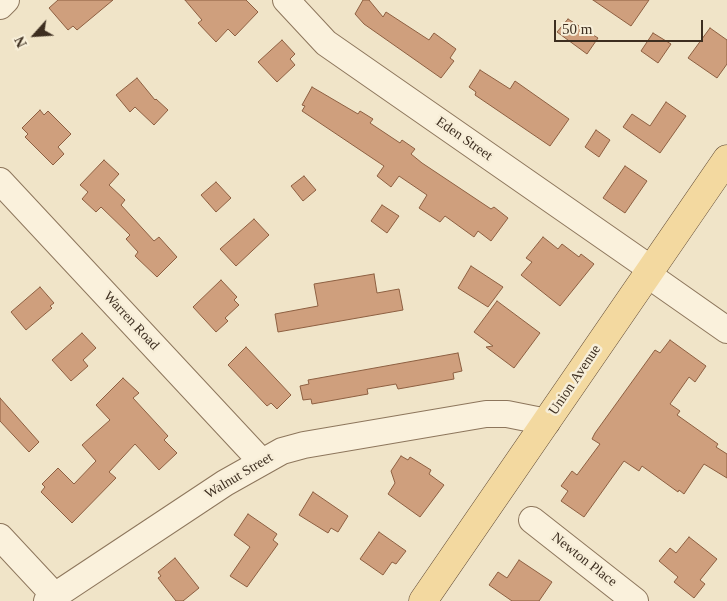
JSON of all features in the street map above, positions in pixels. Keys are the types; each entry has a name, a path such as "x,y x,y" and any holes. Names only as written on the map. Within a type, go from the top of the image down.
{"main road":[{"name":"Union Avenue","path":"423,601 727,159"}],"street":[{"path":"0,6 6,0"},
{"name":"Eden Street","path":"286,0 326,43 649,272 727,330"},
{"name":"Warren Road","path":"0,180 261,461"},
{"name":"Walnut Street","path":"51,598 261,461 282,451 304,445 486,414 507,414 547,422"},
{"name":"Newton Place","path":"532,520 635,601"},
{"path":"0,537 51,598"}],"building":[{"path":"58,0 113,0 77,30 73,26 68,30 49,8"},
{"path":"185,0 246,0 258,12 235,36 228,29 216,42 198,23 202,20"},
{"path":"363,0 369,0 383,17 386,12 429,40 434,33 456,49 450,58 454,61 441,78 364,24 355,14"},
{"path":"593,0 649,0 631,26"},
{"path":"568,19 598,38 587,54 557,32"},
{"path":"710,28 727,40 727,64 717,78 688,58"},
{"path":"653,33 671,44 658,63 641,51"},
{"path":"282,40 295,54 290,59 295,65 277,82 258,62"},
{"path":"480,70 510,89 515,81 569,119 550,146 475,95 476,92 469,87"},
{"path":"137,78 155,100 168,110 154,125 135,107 130,112 116,95"},
{"path":"312,87 358,114 360,111 373,119 370,123 400,143 402,140 415,149 411,154 422,163 491,209 494,207 508,218 491,241 478,231 474,237 445,216 440,222 419,208 427,195 399,176 391,187 377,176 384,166 302,111 305,106 302,105"},
{"path":"666,102 686,116 660,153 623,127 632,114 650,126"},
{"path":"40,110 44,115 48,111 71,134 58,147 64,154 53,165 25,137 28,134 22,128"},
{"path":"596,130 610,140 599,157 585,147"},
{"path":"104,160 119,174 109,185 125,200 121,205 154,241 159,237 177,257 157,277 135,256 138,252 126,239 130,235 101,207 96,212 82,199 88,192 80,185"},
{"path":"625,166 647,181 625,213 603,198"},
{"path":"304,176 316,190 303,201 291,186"},
{"path":"216,182 231,198 216,212 201,195"},
{"path":"382,205 399,216 387,233 371,221"},
{"path":"254,219 269,235 236,266 220,249"},
{"path":"543,237 558,249 562,244 579,257 581,254 594,264 560,306 521,275 532,262 526,258"},
{"path":"471,266 503,287 488,307 458,288"},
{"path":"374,274 377,293 399,289 403,310 278,332 275,314 318,306 314,284"},
{"path":"221,280 237,297 234,300 239,305 225,318 228,321 216,332 193,307"},
{"path":"40,287 54,303 50,306 52,308 26,330 11,312"},
{"path":"497,301 540,333 514,368 486,347 493,346 474,332"},
{"path":"82,333 96,348 83,360 88,366 71,381 52,360"},
{"path":"670,340 706,366 695,382 689,377 670,404 680,411 677,415 718,444 716,447 727,454 727,478 704,464 684,494 679,490 678,492 642,466 639,471 624,461 584,517 561,501 568,491 561,486 572,471 577,475 600,444 592,439 595,433 655,350 660,353"},
{"path":"246,347 291,395 277,409 271,403 267,406 228,365"},
{"path":"458,353 462,371 453,373 454,379 398,389 396,384 367,389 368,394 312,404 311,399 303,400 300,386 309,384 308,380"},
{"path":"123,378 139,393 133,398 168,436 164,440 177,453 159,470 135,444 109,472 116,478 72,523 41,492 45,487 42,484 58,468 74,484 96,461 82,445 110,420 96,405"},
{"path":"0,398 39,442 29,452 0,421"},
{"path":"401,456 408,460 410,457 431,470 429,474 444,485 420,517 388,494 395,483 391,471"},
{"path":"313,492 348,516 338,532 331,528 328,533 299,515"},
{"path":"248,514 277,534 273,540 278,544 247,587 230,576 250,547 234,535"},
{"path":"379,532 406,551 396,564 392,562 383,575 360,559"},
{"path":"689,537 717,559 700,580 705,584 694,598 674,582 678,577 659,561 670,548 676,553"},
{"path":"175,558 199,588 183,601 176,601 158,578 161,576 158,572"},
{"path":"519,560 552,582 539,601 512,601 489,585 498,572 507,578"}]}
